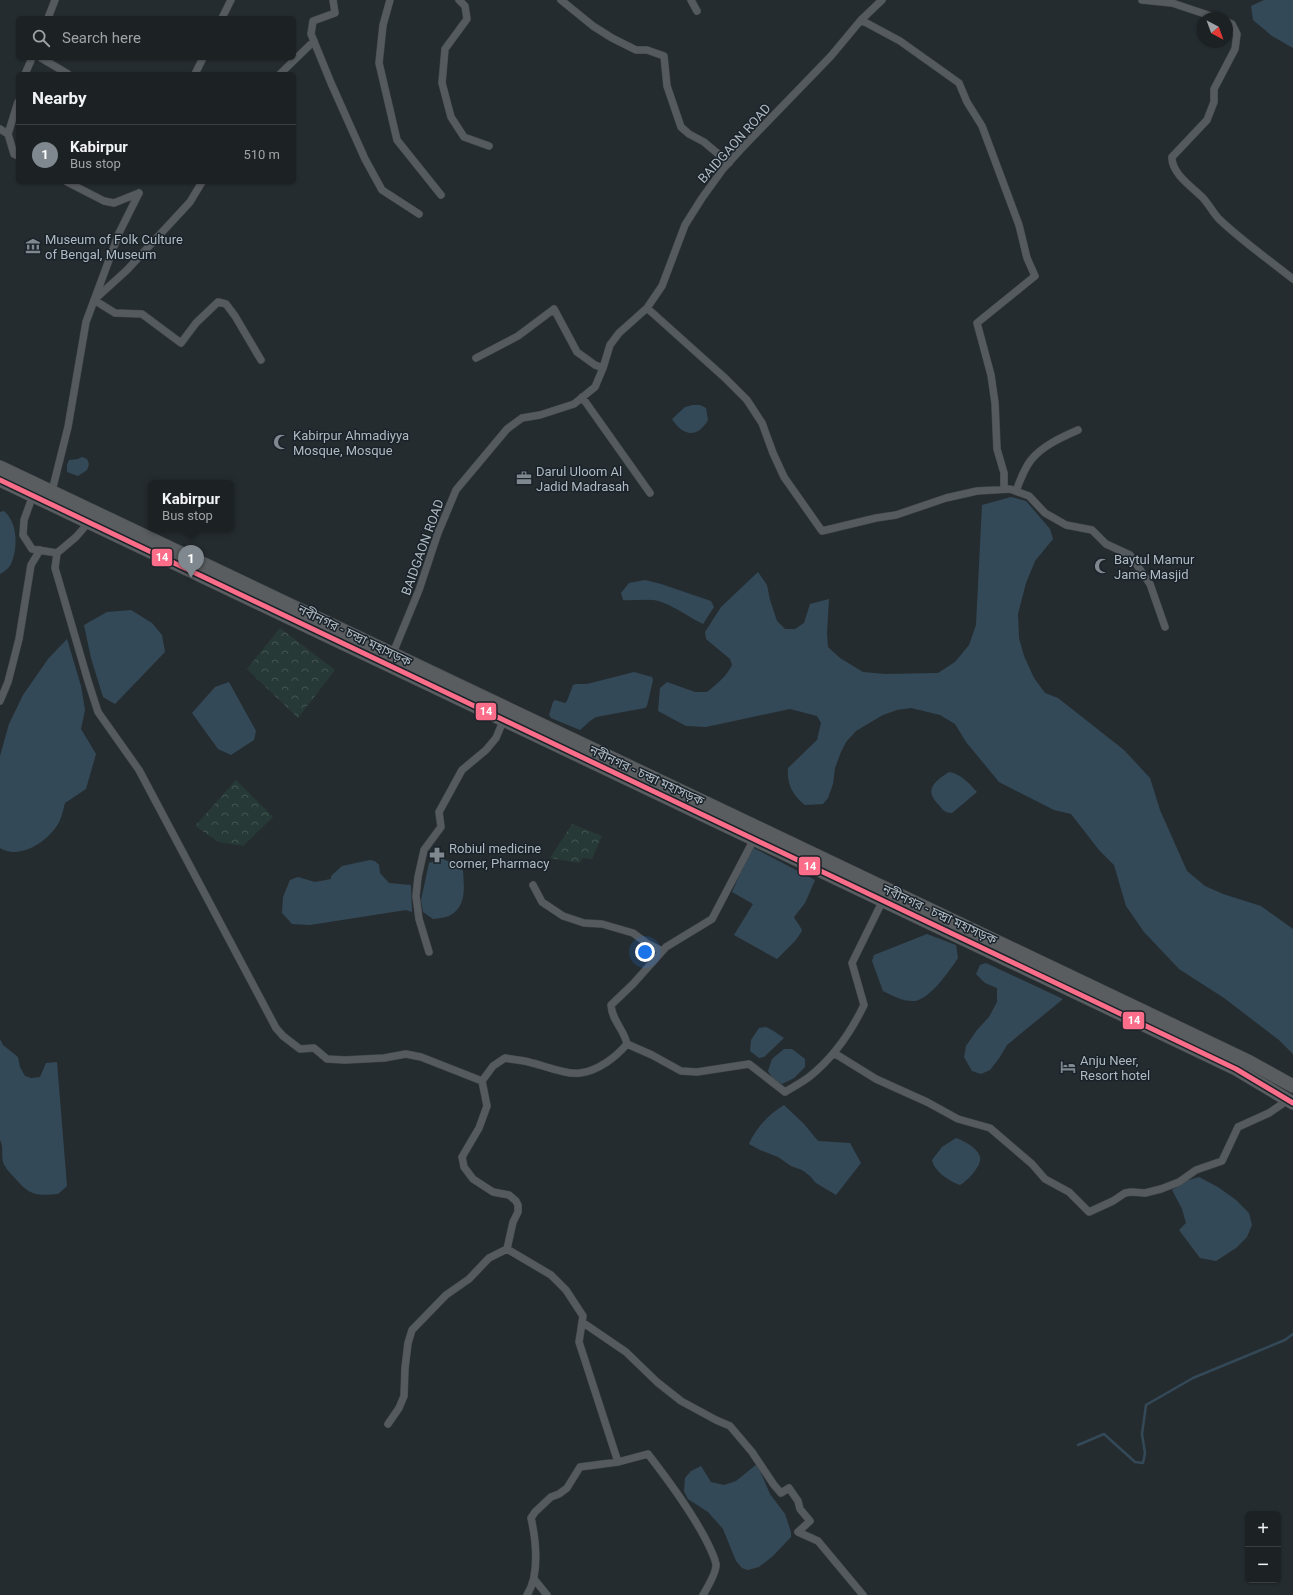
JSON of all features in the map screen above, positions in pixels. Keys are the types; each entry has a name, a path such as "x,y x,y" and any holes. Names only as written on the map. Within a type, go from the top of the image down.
{"highway":[{"name":"নবীনগর - চন্দ্রা মহাসড়ক","path":"0,468 52,491 95,513 393,653 1248,1061 1293,1086"},
{"name":"নবীনগর - চন্দ্রা মহাসড়ক","path":"0,480 1236,1069 1291,1101"}],"street":[{"path":"49,16 54,0"},
{"path":"223,16 231,0"},
{"path":"333,0 335,13 313,21 311,34 314,42 365,159 382,190 419,214"},
{"path":"390,0 383,25 379,63 397,140 441,195"},
{"path":"459,0 465,6 467,19 445,49 442,83 451,117 464,137 489,146"},
{"path":"561,0 612,38 636,50 648,50 664,56 667,86 681,127 689,134 704,142 729,163"},
{"path":"691,0 697,11"},
{"name":"BAIDGAON ROAD","path":"393,653 419,590 438,533 456,490 507,429 522,418 540,415 574,404 595,387 610,346 619,333 647,308 662,286 685,225 702,198 729,163 764,124 831,56 861,20 882,0"},
{"path":"1142,0 1172,3 1199,12"},
{"path":"861,20 900,41 959,83 966,102 982,126 1019,225 1027,258 1035,276 977,323 991,375 995,403 997,449 1004,473 1004,489"},
{"path":"1233,26 1237,34 1235,49 1214,89 1214,102 1207,120 1172,157 1172,163 1178,174 1204,199 1218,218 1248,244 1293,279"},
{"path":"296,59 314,42"},
{"path":"26,72 31,60"},
{"path":"44,60 65,72"},
{"path":"196,72 202,60"},
{"path":"282,72 295,60"},
{"path":"16,108 8,134 14,154 16,155"},
{"path":"0,129 8,134"},
{"path":"52,491 68,427 86,322 118,233 139,193 114,203 104,201 71,184"},
{"path":"94,300 127,270 190,202 201,184"},
{"path":"94,300 115,313 142,314 181,343 196,323 214,305 218,302 226,304 235,316 261,360"},
{"path":"647,308 725,378 747,400 762,423 772,453 784,477 822,530 876,518 896,516 946,498 977,491 1010,489 1029,496 1045,513 1066,525 1092,530 1106,544 1130,555 1150,584 1165,627"},
{"path":"476,358 518,336 554,309 576,352 595,365 603,368"},
{"path":"582,397 650,493"},
{"path":"1016,491 1031,460 1041,450 1078,430"},
{"path":"32,495 24,520 24,535 32,549 57,553"},
{"path":"89,522 76,537 57,553 54,568 98,712 139,770 276,1028 283,1036 300,1049 314,1048 327,1059 345,1060 384,1058 406,1054 422,1057 482,1082"},
{"path":"0,701 8,682 19,639 31,565 40,550"},
{"path":"429,952 419,919 416,896 418,877 424,850 442,827 439,812 462,770 486,750 496,738 504,719"},
{"path":"627,1044 626,1038 612,1014 611,1005 666,947 712,919 754,838"},
{"path":"533,885 542,902 563,916 584,923 602,924 633,933 648,944 662,951"},
{"path":"627,1044 652,1054 681,1071 697,1072 749,1064 785,1092 808,1078 834,1053 855,1025 864,1005 852,963 883,900"},
{"path":"508,1249 513,1222 518,1212 516,1201 509,1195 493,1192 473,1179 464,1167 462,1157 479,1128 487,1106 482,1082 493,1066 505,1058 530,1062 561,1071 580,1074 595,1068 617,1055 627,1044"},
{"path":"834,1053 876,1079 927,1102 958,1119 990,1128 1032,1164 1046,1179 1069,1192 1089,1212 1113,1201 1125,1193 1145,1193 1161,1189 1179,1182 1196,1170 1222,1161 1238,1127 1291,1101"},
{"path":"508,1249 551,1275 566,1290 583,1316 579,1342 618,1462"},
{"path":"388,1424 399,1408 404,1396 408,1343 412,1330 446,1295 469,1278 489,1258 508,1249"},
{"path":"582,1322 626,1352 657,1382 682,1401 730,1426 752,1452 774,1486 781,1493 789,1488 798,1501 800,1509 810,1521 798,1532 818,1541 863,1595"},
{"path":"528,1595 534,1580 535,1537 531,1518 536,1512 551,1497 559,1494 567,1488 580,1467 618,1462 648,1454 687,1507 711,1550 716,1565 711,1580 703,1595"},
{"path":"534,1580 547,1595"}],"green space":[{"path":"280,628 335,670 298,718 247,669"},
{"path":"236,780 273,817 243,846 219,842 195,826"},
{"path":"572,824 602,836 592,859 583,858 579,863 550,858"}],"water":[{"path":"1264,0 1293,0 1293,48 1272,36 1253,20 1251,6"},
{"path":"700,405 706,408 708,420 704,426 695,433 685,432 676,425 672,419 685,407"},
{"path":"82,457 87,459 89,464 87,470 78,476 67,472 69,460"},
{"path":"1011,497 1026,501 1050,529 1053,539 1035,561 1026,583 1018,614 1019,638 1024,656 1034,678 1045,693 1058,698 1124,750 1150,778 1160,810 1187,871 1205,886 1223,894 1261,906 1293,929 1293,1054 1279,1040 1224,998 1179,969 1144,932 1126,906 1114,865 1099,850 1071,814 1054,810 999,782 966,742 955,724 940,715 911,708 897,710 883,715 856,731 846,742 841,752 835,768 833,784 828,798 823,804 805,805 791,789 788,779 788,768 817,740 821,723 817,716 790,709 706,727 686,726 658,711 660,688 667,682 695,692 707,692 727,673 732,665 730,659 706,639 705,632 721,607 758,572 767,585 777,621 785,629 795,629 804,623 810,604 829,599 827,633 828,647 840,658 863,672 885,674 938,673 955,662 969,645 976,625 982,505"},
{"path":"4,511 12,522 16,543 11,564 0,574 0,512"},
{"path":"645,580 711,601 714,607 703,624 665,603 648,600 623,600 621,593 629,583"},
{"path":"131,610 152,623 162,635 165,652 115,704 103,697 91,658 84,625 107,612"},
{"path":"67,639 81,686 85,710 81,729 96,754 86,789 65,803 58,824 53,831 40,843 32,847 16,852 8,851 0,848 0,756 9,724 23,695 48,659"},
{"path":"634,672 652,677 653,680 647,706 645,708 596,717 580,730 551,718 549,715 555,700 565,703 567,701 573,685 587,684"},
{"path":"229,682 256,731 254,740 231,755 218,749 192,713 215,687"},
{"path":"949,772 968,782 977,792 952,813 946,812 934,800 931,790 935,782"},
{"path":"752,847 815,880 805,903 794,917 802,931 795,941 777,959 734,935 753,904 732,892"},
{"path":"441,858 454,864 463,871 464,890 462,902 455,912 447,917 433,919 423,912 421,900 429,863"},
{"path":"370,860 375,861 379,865 380,873 389,883 411,885 412,912 406,910 310,925 292,924 282,913 283,897 290,880 298,877 315,882 331,879 331,876 342,866"},
{"path":"927,934 956,945 958,958 945,976 927,995 915,1001 903,1000 883,991 872,961 874,955"},
{"path":"986,963 1063,999 1007,1045 990,1070 981,1074 972,1071 964,1057 966,1046 977,1030 989,1017 997,1002 997,988 985,983 976,974 980,965"},
{"path":"766,1027 784,1038 764,1057 759,1058 750,1051 751,1040 759,1028"},
{"path":"0,1039 3,1045 18,1057 20,1067 25,1076 31,1078 40,1077 46,1063 57,1062 67,1186 58,1194 44,1195 28,1191 9,1172 3,1162 2,1145 0,1140"},
{"path":"784,1049 792,1049 805,1059 805,1067 794,1078 782,1084 773,1079 768,1071 772,1059"},
{"path":"784,1105 804,1124 818,1141 850,1143 861,1163 836,1195 816,1183 802,1170 791,1166 778,1157 749,1144 755,1132 773,1113"},
{"path":"956,1138 974,1148 980,1157 979,1165 970,1177 960,1185 951,1181 939,1172 932,1160 942,1147"},
{"path":"1199,1177 1218,1187 1236,1200 1249,1213 1252,1225 1247,1237 1236,1248 1216,1261 1200,1258 1179,1230 1186,1223 1182,1209 1172,1190 1186,1181"},
{"path":"757,1464 770,1494 785,1514 791,1532 791,1537 773,1556 759,1567 748,1570 742,1568 736,1561 723,1529 708,1512 688,1499 684,1491 685,1478 691,1471 701,1466 711,1482 724,1485 736,1481"}],"waterway":[{"path":"1078,1445 1104,1434 1135,1462 1143,1463 1145,1453 1142,1434 1146,1405 1193,1378 1285,1340 1293,1334"}],"transit line":[{"name":"14","path":"0,480 1236,1069 1293,1103"}],"place":[{"name":"Museum of Folk Culture of Bengal, Museum","path":"33,246"},
{"name":"Kabirpur Ahmadiyya Mosque, Mosque","path":"281,442"},
{"name":"Darul Uloom Al Jadid Madrasah","path":"524,478"},
{"name":"Baytul Mamur Jame Masjid","path":"1102,566"},
{"name":"Kabirpur","path":"191,578"},
{"name":"Robiul medicine corner, Pharmacy","path":"437,855"},
{"name":"Anju Neer, Resort hotel","path":"1068,1067"}]}
